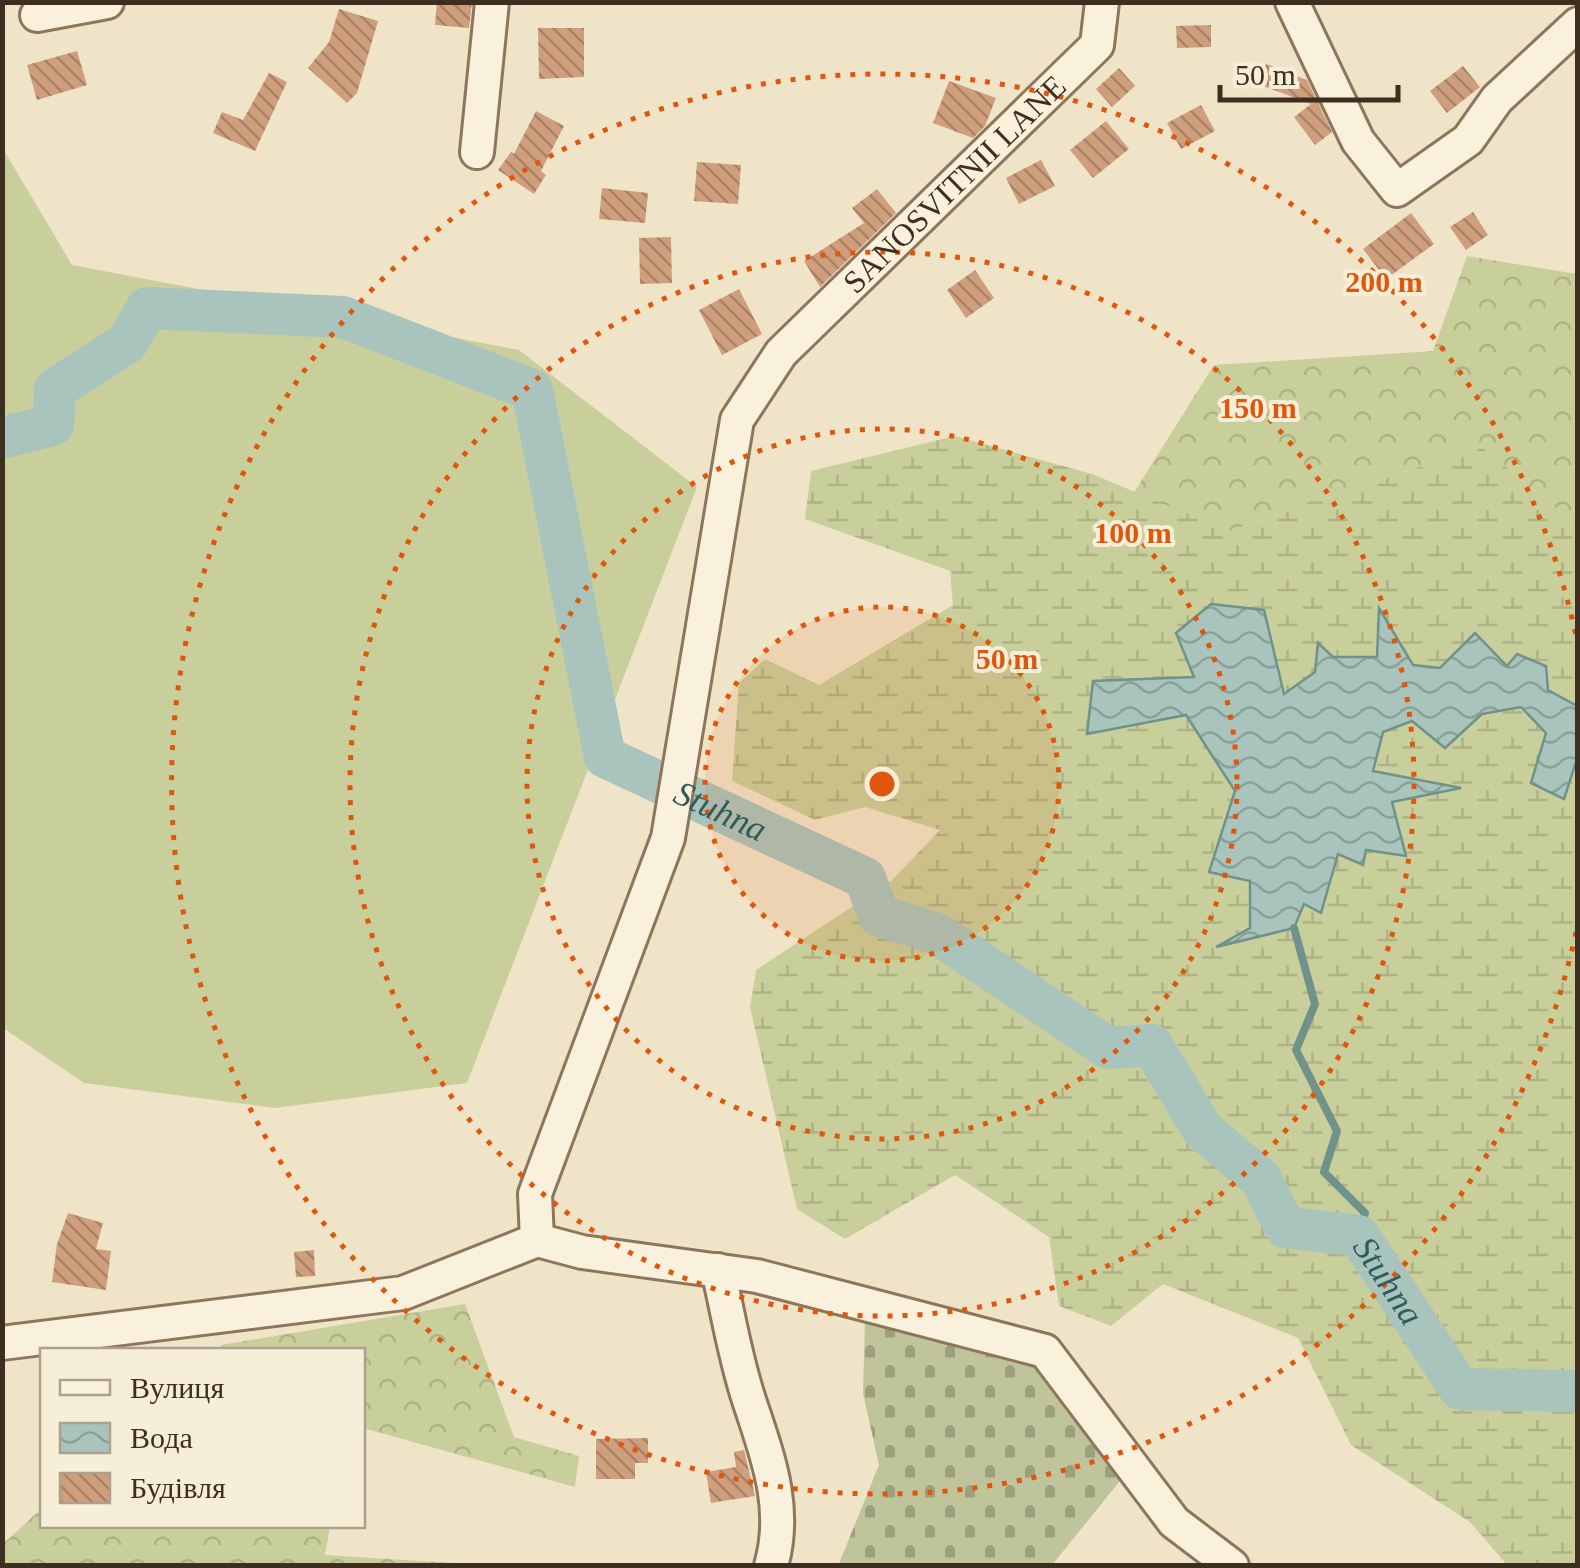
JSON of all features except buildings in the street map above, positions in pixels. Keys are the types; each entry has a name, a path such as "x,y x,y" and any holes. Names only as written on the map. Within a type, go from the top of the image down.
{"street":[{"path":"37,15 107,2"},
{"path":"478,152 492,2"},
{"name":"SANOSVITNII LANE","path":"536,1240 535,1194 668,838 685,755 737,420 781,353 1097,44 1102,2"},
{"path":"1292,2 1358,141 1397,190 1468,140 1497,100 1578,24"},
{"path":"2,1343 403,1293 536,1240 582,1252 757,1276 1045,1351 1174,1522 1232,1566"},
{"path":"718,1270 748,1398 768,1448 780,1533 772,1566"}],"green space":[{"path":"2,147 72,265 519,350 697,487 467,1083 275,1108 84,1083 3,1028"},
{"path":"1467,256 1577,274 1577,526 1481,446 1229,531 1133,494 1214,365 1433,351"},
{"path":"955,436 1092,474 1229,531 1481,446 1577,526 1577,1565 1507,1565 1470,1522 1351,1445 1298,1338 1163,1284 1111,1326 1059,1306 1049,1237 955,1175 845,1239 797,1209 750,1007 756,970 891,881 940,830 865,807 815,820 732,781 739,683 765,659 819,685 953,605 950,571 805,519 811,471"},
{"path":"465,1304 514,1437 579,1456 575,1487 365,1429 365,1348 221,1345"},
{"path":"865,1319 1038,1361 1128,1471 1052,1565 838,1566 879,1465 863,1393"},
{"path":"40,1510 40,1528 330,1528 325,1555 485,1565 3,1565 3,1544"}],"water":[{"path":"1211,604 1264,610 1284,694 1315,672 1318,643 1333,657 1377,657 1379,608 1413,665 1440,668 1475,633 1507,666 1517,654 1546,666 1548,690 1577,706 1577,759 1564,799 1531,783 1546,733 1521,707 1482,714 1445,748 1412,721 1383,732 1373,771 1461,788 1392,802 1406,856 1366,850 1363,865 1338,854 1321,913 1304,904 1294,928 1216,947 1250,928 1250,881 1209,872 1235,791 1186,715 1087,734 1093,681 1194,677 1176,633"}],"waterway":[{"name":"Stuhna","path":"2,438 53,425 55,389 127,343 147,308 343,317 532,390 605,757 865,878 879,916 938,934 1108,1048 1152,1045 1203,1130 1261,1179 1285,1227 1359,1236 1460,1389 1578,1391"},
{"path":"1294,928 1315,1004 1296,1050 1337,1131 1324,1172 1365,1213 1359,1236"}]}
